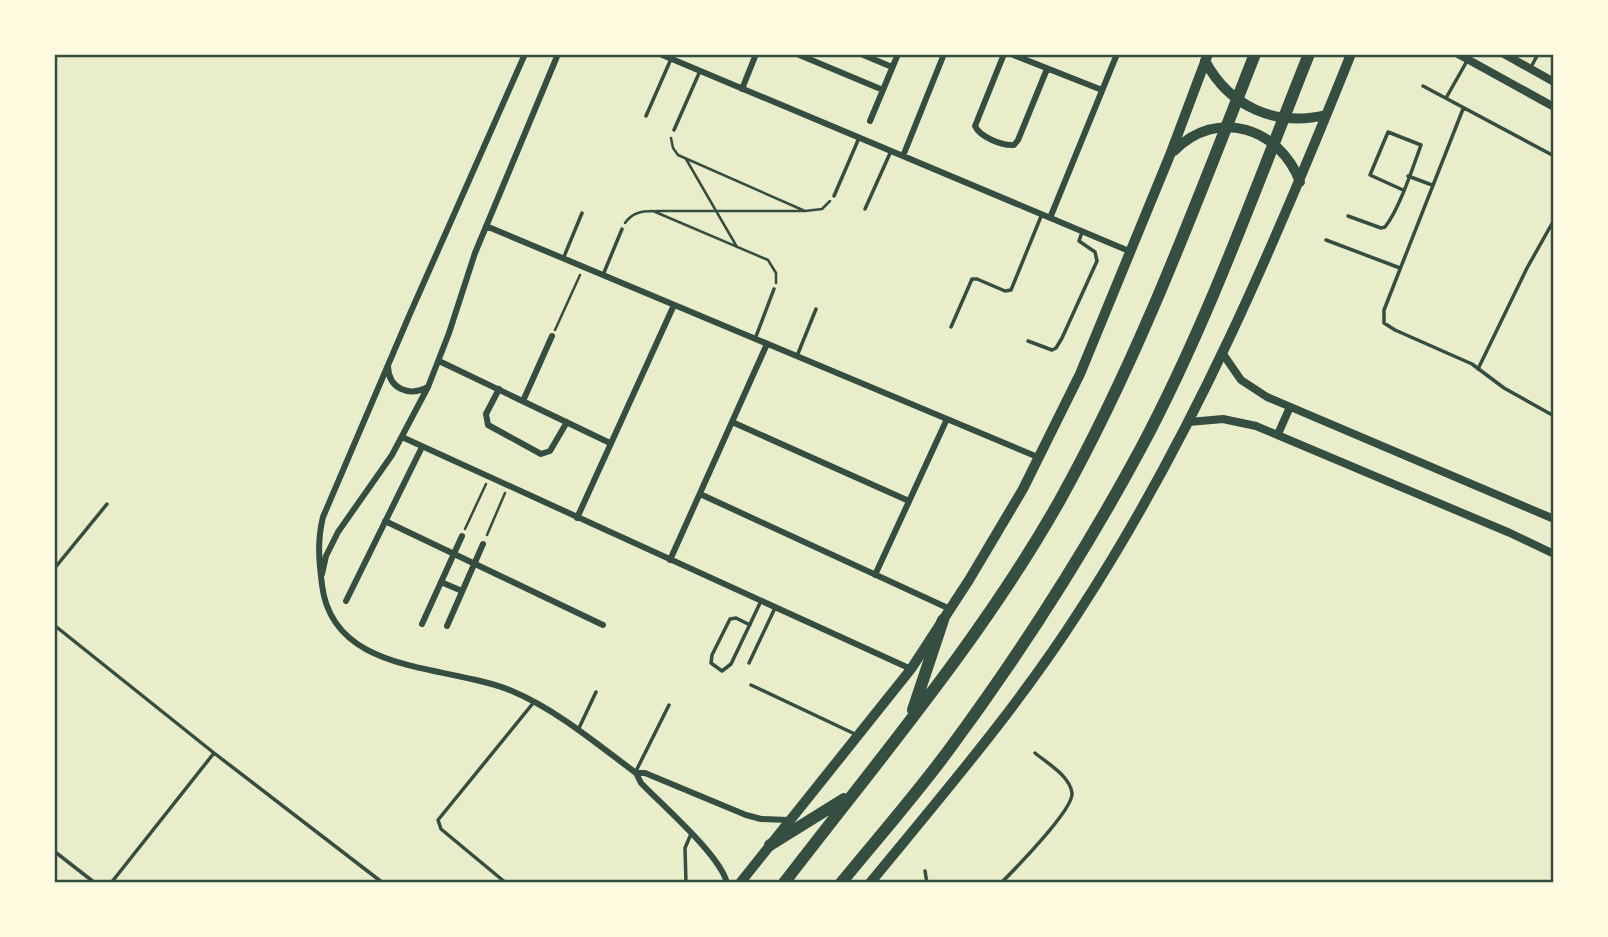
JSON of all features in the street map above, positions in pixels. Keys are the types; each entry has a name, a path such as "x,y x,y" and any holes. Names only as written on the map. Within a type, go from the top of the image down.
{"highway":[{"path":"784,883 910,721 1014,576 1088,448 1137,348 1255,54"},
{"path":"841,883 947,753 1050,605 1111,504 1183,364 1220,280 1308,54"},
{"path":"910,721 946,615"},
{"path":"770,845 853,793"}],"main road":[{"path":"870,883 985,743 1036,676 1121,545 1223,354 1300,182 1351,54"},
{"path":"1207,58 1226,90 1256,111 1284,119 1326,115"},
{"path":"740,883 911,669 988,550 1040,457 1080,373 1207,58"},
{"path":"1170,155 1180,145 1203,131 1230,127 1244,129 1257,133 1279,148 1300,182"}],"street":[{"path":"526,54 323,517 318,550 323,595 330,614 341,630 368,650 394,662 497,686 534,702 578,730 636,773 641,783 720,866 727,883"},
{"path":"321,583 326,556 338,531 402,438 428,387 486,226 558,54"},
{"path":"660,54 1129,251"},
{"path":"742,89 756,54"},
{"path":"797,54 812,57 883,90"},
{"path":"861,54 892,67"},
{"path":"870,121 898,54"},
{"path":"903,156 944,54"},
{"path":"1004,54 975,126 980,134 1007,146 1014,145 1018,140 1047,69"},
{"path":"1011,54 1102,90"},
{"path":"1050,218 1117,54"},
{"path":"1458,54 1470,57 1554,107"},
{"path":"1504,54 1554,82"},
{"path":"486,226 1040,457"},
{"path":"577,518 674,304"},
{"path":"523,401 552,336"},
{"path":"670,560 767,344"},
{"path":"1223,354 1241,380 1253,390 1554,519"},
{"path":"439,360 610,443"},
{"path":"388,366 390,380 400,390 414,393 428,387"},
{"path":"499,389 486,414 488,425 541,454 550,451 567,422"},
{"path":"1278,434 1290,407"},
{"path":"875,575 947,419"},
{"path":"1189,422 1206,419 1240,421 1278,434 1554,554"},
{"path":"732,422 909,501"},
{"path":"402,438 911,669"},
{"path":"346,601 422,447"},
{"path":"700,494 875,575 946,615"},
{"path":"385,521 603,625"},
{"path":"422,624 462,536"},
{"path":"447,626 483,544"},
{"path":"441,582 462,591"},
{"path":"636,773 649,774 746,815 792,821"}],"lane":[{"path":"1530,68 1538,54"},
{"path":"1446,98 1470,57"},
{"path":"646,116 671,59"},
{"path":"674,130 700,71"},
{"path":"1423,86 1554,156"},
{"path":"1463,108 1384,310 1384,323 1478,369 1504,388 1554,416"},
{"path":"1348,216 1377,227 1385,227 1403,190 1420,144 1388,132 1370,177 1403,190"},
{"path":"834,196 859,138"},
{"path":"865,209 891,151"},
{"path":"1408,176 1432,185"},
{"path":"564,259 582,213"},
{"path":"951,327 972,279 1005,291 1011,290 1042,215"},
{"path":"1478,369 1527,268 1554,220"},
{"path":"603,275 622,229"},
{"path":"1028,341 1052,349 1056,348 1062,338 1097,261 1095,252 1079,241 1082,232"},
{"path":"1326,240 1400,268"},
{"path":"755,339 774,289"},
{"path":"797,356 816,309"},
{"path":"54,569 107,505"},
{"path":"750,625 736,618 730,620 712,655 713,667 722,671 729,667 750,625 761,601"},
{"path":"749,663 775,608"},
{"path":"54,625 383,883"},
{"path":"751,685 859,736"},
{"path":"578,730 596,692"},
{"path":"506,883 440,829 438,820 534,702"},
{"path":"636,773 669,705"},
{"path":"111,883 214,753"},
{"path":"1000,883 1059,819 1072,797 1072,790 1066,780 1035,753"},
{"path":"686,883 685,849 691,834"},
{"path":"54,851 95,883"},
{"path":"925,871 927,883"}],"path":[{"path":"674,130 671,138 678,155 804,211"},
{"path":"686,159 737,247"},
{"path":"622,229 634,214 643,211 804,211 822,209 834,196"},
{"path":"653,211 768,260 773,266 777,281 774,289"},
{"path":"552,336 584,267"},
{"path":"462,536 489,478"},
{"path":"483,544 508,486"}]}
